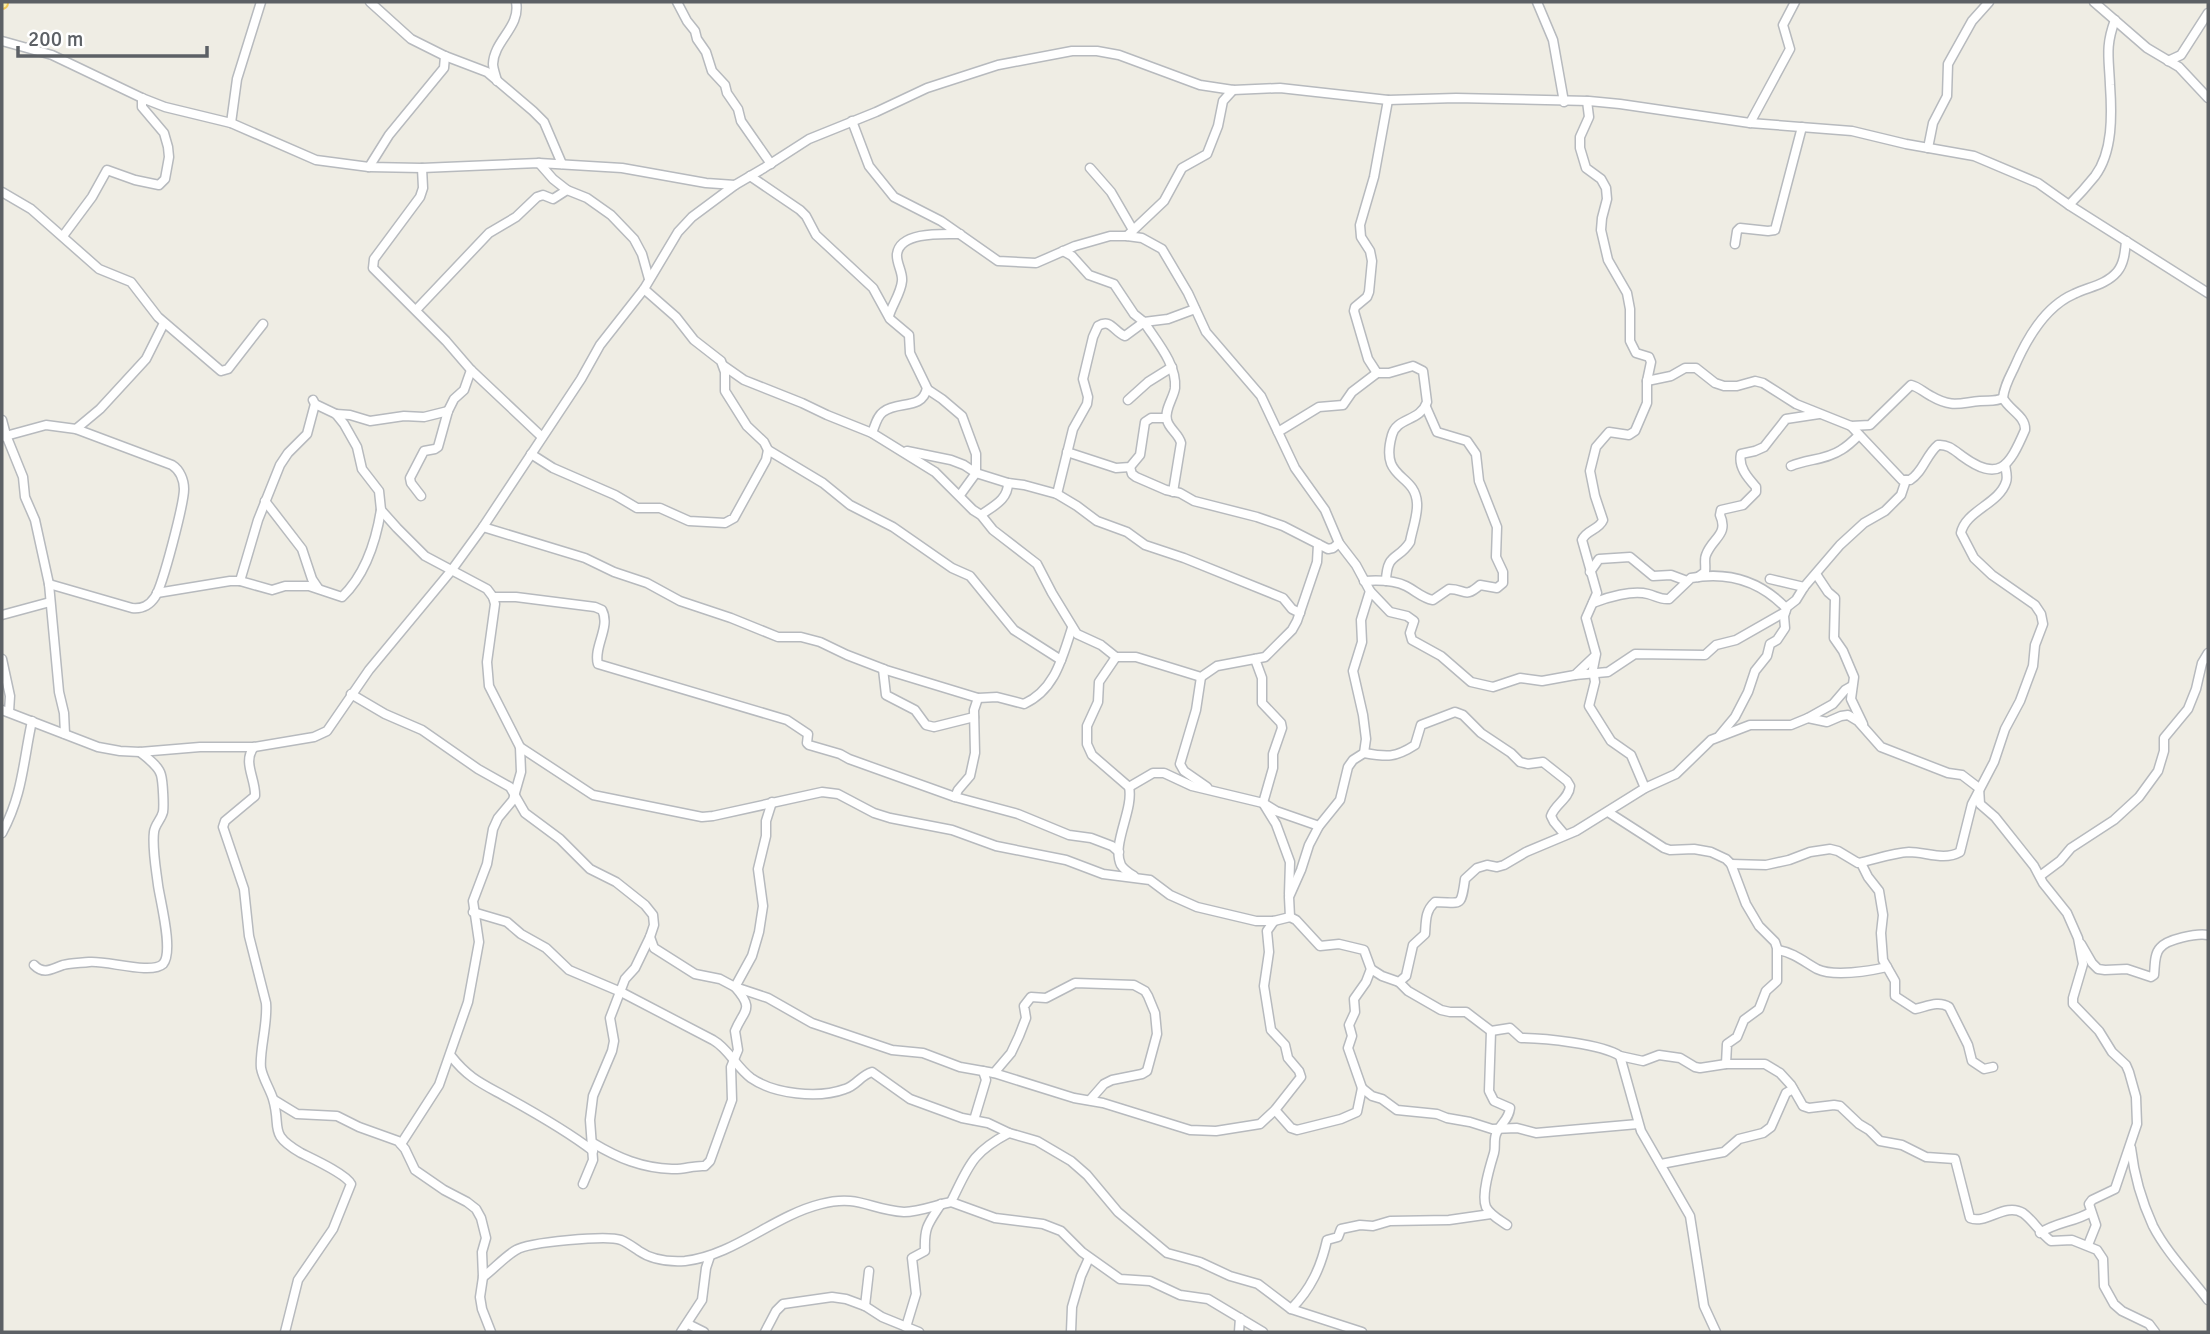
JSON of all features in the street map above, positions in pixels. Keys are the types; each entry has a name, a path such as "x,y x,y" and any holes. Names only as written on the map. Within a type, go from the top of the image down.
{"street":[{"path":"231,123 237,79 261,2"},
{"path":"370,2 411,39 445,56 481,69 497,81 544,122 562,164"},
{"path":"497,81 494,61 496,52 515,19 516,2"},
{"path":"677,2 694,28 712,71 725,85 738,109 741,121 771,164"},
{"path":"1537,2 1553,40 1564,102"},
{"path":"1750,123 1790,49 1783,25 1796,2"},
{"path":"1928,148 1933,123 1947,96 1948,64 1972,21 1989,2"},
{"path":"2094,2 2147,48 2179,67 2208,98"},
{"path":"2168,61 2181,54 2208,13"},
{"path":"2069,205 2095,177 2106,154 2110,87 2107,51 2108,38 2115,20"},
{"path":"2,41 52,55 142,98 165,107 231,123 316,160 369,167 422,168 562,164 622,168 706,183 734,185"},
{"path":"2,659 10,696 6,711 107,749 140,752 200,747 254,747 321,735 331,727 351,694 451,571 581,379 600,345 644,289 669,244 684,224 734,185 809,139 952,78 998,65 1072,51 1097,51 1119,55 1200,86 1233,90 1280,88 1388,100 1456,98 1587,101 1750,123 1852,131 1965,154 1990,161 2031,179 2208,293"},
{"path":"369,167 389,135 444,68 445,56"},
{"path":"1130,233 1164,201 1182,168 1204,156 1209,150 1223,101 1233,90"},
{"path":"63,236 92,197 105,171 109,169 135,180 159,185 165,179 168,148 164,133 142,107 142,98"},
{"path":"1377,373 1368,359 1354,311 1369,292 1372,261 1370,251 1359,232 1376,168 1388,100"},
{"path":"1587,101 1589,117 1580,137 1580,148 1586,168 1601,179 1606,188 1607,199 1601,230 1608,260 1627,293 1632,346 1636,353 1650,359 1647,403 1635,431 1629,435 1612,431 1607,433 1597,443 1591,463 1595,496 1603,520 1601,525 1582,537 1597,593 1586,618 1596,654 1593,669 1595,682 1589,704 1590,710 1611,741 1631,755 1644,788"},
{"path":"852,121 869,166 894,197 960,233 994,258 1004,262 1036,263 1102,238 1130,233 1162,249 1210,338 1256,387 1301,477 1325,510 1339,543 1356,565 1370,591 1390,612 1407,616 1414,621 1410,634 1412,640 1441,656 1471,682 1495,687 1520,678 1542,681 1594,674 1614,669 1635,654 1705,655 1716,645 1736,640 1786,610 1840,545 1901,495 1906,480"},
{"path":"1735,244 1740,228 1775,230 1802,127"},
{"path":"539,163 567,190 592,201 611,215 634,239 642,254 649,279"},
{"path":"422,168 423,188 420,197 372,265 471,370 542,437"},
{"path":"1090,168 1111,192 1130,233"},
{"path":"750,176 800,209 820,239 873,288 889,317 909,335 910,353 927,389 962,416 975,454 976,473 960,495"},
{"path":"416,310 489,233 516,217 537,197 543,195 554,199 567,190"},
{"path":"2,192 31,209 99,269 131,282 164,323 224,372 263,324"},
{"path":"889,317 902,283 897,255 900,248 917,236 960,233"},
{"path":"1851,426 1902,480 1910,480 1918,474 1925,459 1938,444 1947,446 1988,470 1996,471 2005,465 2026,425 2003,398 2004,388 2024,345 2032,331 2069,296 2096,286 2116,274 2122,264 2126,242"},
{"path":"1063,251 1075,259 1088,275 1114,284 1134,314 1144,323 1172,367 1175,388 1166,418 1180,437 1181,443 1173,492"},
{"path":"644,289 676,317 690,336 744,380 872,433 935,472 996,532 1037,564 1072,628 1080,636 1101,645 1116,657 1132,656 1201,677"},
{"path":"1057,495 1075,423 1087,404 1083,379 1096,329 1101,324 1110,324 1125,336 1144,323 1195,309"},
{"path":"76,429 100,409 146,359 164,323"},
{"path":"724,366 725,391 747,426 764,442 768,450 823,483 850,505 893,527 952,568 970,576 1014,629 1061,660"},
{"path":"1278,432 1319,407 1343,404 1355,389 1377,373 1389,373 1413,366 1423,371 1426,407 1437,432 1467,441 1476,454 1478,478 1497,527 1496,557 1503,572 1503,583 1497,588 1480,585 1467,594 1449,589 1433,600 1423,598 1405,585 1386,581 1364,581"},
{"path":"1128,400 1148,382 1172,367"},
{"path":"1647,381 1671,376 1693,367 1715,383 1724,386 1755,381 1763,383 1796,404 1851,426 1870,425 1911,385 1932,397 1956,405 2003,398"},
{"path":"421,496 410,481 424,451 438,447 448,411 454,398 464,390 471,370"},
{"path":"872,433 883,411 916,403 927,389"},
{"path":"240,581 265,501 283,458 307,435 314,402 336,414 370,421 400,416 424,417 448,411"},
{"path":"1386,581 1389,563 1410,542 1417,503 1409,484 1391,464 1389,456 1392,434 1398,425 1418,415 1426,407"},
{"path":"157,593 240,581 268,590 309,586 344,596 364,566 375,538 381,510 379,491 362,470 357,447 336,414"},
{"path":"1698,577 1705,572 1707,553 1723,529 1721,510 1743,505 1756,492 1756,487 1743,468 1741,454 1764,447 1786,419 1820,414"},
{"path":"1067,452 1116,468 1130,467 1140,455 1145,422 1152,418 1166,418"},
{"path":"2,420 4,436 23,477 25,497 35,520 49,584 65,734"},
{"path":"4,436 46,425 76,429 173,465 184,486 172,547 157,593 149,604 137,609 49,584"},
{"path":"1791,466 1829,456 1842,450 1859,435"},
{"path":"897,449 958,462 976,473 1008,484 1024,485 1057,495 1097,522 1127,532 1145,545 1283,598 1292,609 1300,613"},
{"path":"531,454 637,508 660,508 684,520 725,523 734,519 766,460 768,450"},
{"path":"1731,864 1766,865 1830,849 1861,863 1905,852 1937,856 1957,854 1961,849 1971,808 1994,762 2005,729 2034,666 2035,645 2043,624 2035,605 1992,575 1975,558 1961,533 1966,522 2003,488 2007,480 2005,465"},
{"path":"1130,467 1133,475 1194,501 1283,526 1330,549 1339,543"},
{"path":"981,515 1002,500 1007,494 1008,484"},
{"path":"265,501 302,550 318,588"},
{"path":"381,510 425,556 487,589 493,597 495,610 487,662 489,686 520,747 521,772 511,803 498,818 491,835 487,864 473,901 479,936 478,958 468,1002 451,1055 439,1085 401,1144"},
{"path":"482,527 585,558 614,572 647,583 680,601 778,637 801,637 825,644 883,669 978,698 997,697 1020,704 1026,703 1048,686 1072,628"},
{"path":"1216,792 1188,775 1180,764 1196,709 1201,677 1217,666 1265,657 1295,626 1317,562 1318,544"},
{"path":"1590,572 1600,559 1630,557 1653,576 1669,575 1687,580 1718,576 1742,579 1776,598 1786,610 1785,628 1770,644 1768,654 1755,671 1741,705 1720,736"},
{"path":"1816,574 1835,598 1834,639 1843,651 1854,677 1851,701 1864,727"},
{"path":"1770,579 1804,587"},
{"path":"1593,603 1606,598 1639,593 1669,600 1687,580"},
{"path":"1364,753 1366,739 1363,715 1353,671 1362,642 1361,620 1370,591"},
{"path":"493,597 516,597 599,608 605,618 598,664 787,720 808,734 809,745 955,797 1018,814 1069,835 1086,837 1112,846 1119,852"},
{"path":"2,615 50,602"},
{"path":"2040,876 2060,861 2071,848 2114,820 2139,797 2158,771 2164,751 2164,738 2186,713 2196,689 2202,663 2208,653"},
{"path":"1575,675 1596,654"},
{"path":"1116,657 1099,682 1098,702 1087,726 1087,744 1092,755 1129,787 1130,797 1119,852 1124,869 1135,877"},
{"path":"1255,659 1262,678 1262,703 1281,723 1282,728 1273,754 1273,768 1264,803 1276,824 1290,862 1290,917"},
{"path":"883,669 886,695 915,710 926,726 934,727 974,717"},
{"path":"1399,982 1406,976 1413,945 1425,934 1426,917 1432,904 1439,901 1454,904 1458,902 1463,894 1465,878 1478,868 1487,865 1500,867 1608,812 1644,788 1676,775 1701,748 1720,736 1750,725 1788,725 1808,718 1831,705 1852,686"},
{"path":"351,694 385,714 422,730 478,769 510,787 525,813 560,839 586,867 616,882 645,905 654,919 650,937 635,968 627,976 610,1018 614,1041 593,1096 590,1120 593,1147 591,1167 583,1184"},
{"path":"955,797 970,776 975,753 974,717 978,698"},
{"path":"1289,897 1308,845 1340,800 1348,767 1353,760 1364,753 1386,757 1399,754 1415,745 1418,728 1424,722 1449,713 1463,715 1520,762 1543,762 1567,781 1570,786 1569,793 1551,816 1565,835"},
{"path":"1808,718 1827,722 1848,715 1885,749 1948,773 1962,775 1979,788 1980,804 1995,817 2034,866 2067,913 2092,963 2098,968 2127,969 2151,977 2154,975 2156,954 2166,942 2195,934 2208,935"},
{"path":"2,833 15,807 22,783 32,721"},
{"path":"254,747 249,758 254,796 225,821 223,827 244,889 249,936 266,1003 261,1068 274,1100 275,1124 284,1141 324,1167 347,1177 351,1184 333,1229 295,1287 285,1332"},
{"path":"520,747 601,798 706,817 822,792 838,793 879,815 952,830 996,846 1066,860 1102,874 1154,881 1167,893 1193,906 1252,921 1274,921 1290,917 1320,946 1339,944 1364,950 1371,969 1382,976 1399,982 1408,991 1441,1010 1466,1012 1492,1031 1510,1028 1521,1038 1538,1037 1608,1049 1620,1056 1643,1061 1659,1055 1680,1058 1697,1068 1726,1064 1765,1064 1780,1073 1793,1088 1800,1102 1807,1107 1834,1105 1844,1108 1880,1141 1902,1145 1926,1157 1955,1159 1970,1218 1975,1220 2005,1210 2020,1212 2051,1241 2068,1239 2097,1250 2101,1255 2104,1286 2114,1304 2122,1311 2149,1324 2155,1332"},
{"path":"34,965 40,971 48,971 64,964 95,961 154,967 164,961 166,926 159,890 154,837 156,825 163,812 162,779 158,769 140,752"},
{"path":"1129,787 1144,777 1160,772 1192,786 1264,803 1276,811 1319,826"},
{"path":"735,987 752,956 759,932 763,906 758,869 772,802"},
{"path":"1608,812 1664,848 1694,849 1724,857 1731,864 1746,904 1759,926 1775,943 1778,950 1777,981 1766,991 1759,1009 1744,1020 1737,1037 1727,1044 1726,1064"},
{"path":"1861,863 1879,891 1883,915 1883,960 1892,972 1895,996 1915,1010 1944,1003 1949,1007 1968,1045 1972,1061 1984,1069 1993,1067"},
{"path":"473,912 507,922 546,948 569,970 621,992 713,1040 726,1049 752,1079 786,1092 830,1093 846,1089 872,1072 910,1099 1037,1141 1071,1161 1087,1175 1118,1212 1167,1253 1200,1262 1236,1279 1258,1284 1291,1309 1362,1332"},
{"path":"650,937 654,948 688,971 720,979 768,998 812,1023 891,1050 923,1053 956,1066 994,1073 1190,1130 1216,1131 1260,1124 1275,1110 1301,1077 1288,1058 1285,1045 1271,1030 1264,986 1269,952 1267,931 1274,921"},
{"path":"2078,938 2083,968 2073,1004 2126,1065 2138,1113 2137,1124 2115,1189 2090,1201 2096,1224 2088,1245"},
{"path":"1778,950 1794,954 1825,972 1856,973 1887,967"},
{"path":"1275,1110 1293,1129 1318,1126 1355,1114 1360,1106 1362,1088 1348,1048 1352,1036 1349,1026 1355,1012 1354,999 1371,969"},
{"path":"994,1073 1013,1051 1025,1021 1024,1006 1031,997 1046,998 1075,982 1134,985 1148,996 1157,1024 1157,1038 1147,1071 1104,1084 1090,1100"},
{"path":"451,1055 463,1072 482,1085 593,1147 641,1165 671,1169 707,1166 731,1103 731,1068 738,1050 736,1029 746,1011 745,1000 735,987"},
{"path":"1492,1031 1489,1091 1494,1101 1510,1108 1507,1119 1494,1138 1485,1198 1486,1207 1491,1214 1507,1225"},
{"path":"1620,1056 1639,1124 1651,1150 1690,1216 1704,1306 1716,1332"},
{"path":"974,1120 984,1087 983,1071"},
{"path":"1362,1088 1397,1110 1434,1113 1492,1129 1517,1128 1536,1133 1639,1124"},
{"path":"1661,1164 1724,1152 1739,1139 1766,1131 1771,1127 1786,1094 1793,1088"},
{"path":"274,1100 297,1114 337,1116 401,1144 410,1164 421,1175 476,1209 481,1218 485,1238 480,1297 491,1332"},
{"path":"906,1327 916,1294 912,1258 925,1251 924,1234 933,1214 946,1203 976,1156 989,1143 1009,1133"},
{"path":"2130,1145 2133,1168 2153,1226 2208,1300"},
{"path":"483,1278 516,1250 525,1247 589,1238 618,1238 640,1252 665,1261 684,1261 710,1256 797,1212 838,1200 857,1200 888,1210 909,1212 946,1203 995,1217 1043,1224 1060,1231 1089,1258 1120,1279 1150,1281 1180,1295 1208,1298 1263,1332"},
{"path":"2040,1233 2091,1212"},
{"path":"1291,1309 1301,1300 1318,1271 1327,1240 1338,1237 1341,1229 1360,1225 1373,1226 1390,1221 1448,1220 1491,1214"},
{"path":"681,1332 702,1300 710,1256"},
{"path":"1071,1332 1073,1303 1089,1258"},
{"path":"865,1306 869,1271"},
{"path":"765,1332 778,1307 789,1301 839,1298 865,1306 882,1317 919,1332"},
{"path":"1239,1332 1240,1318"},
{"path":"688,1324 704,1332"}]}
